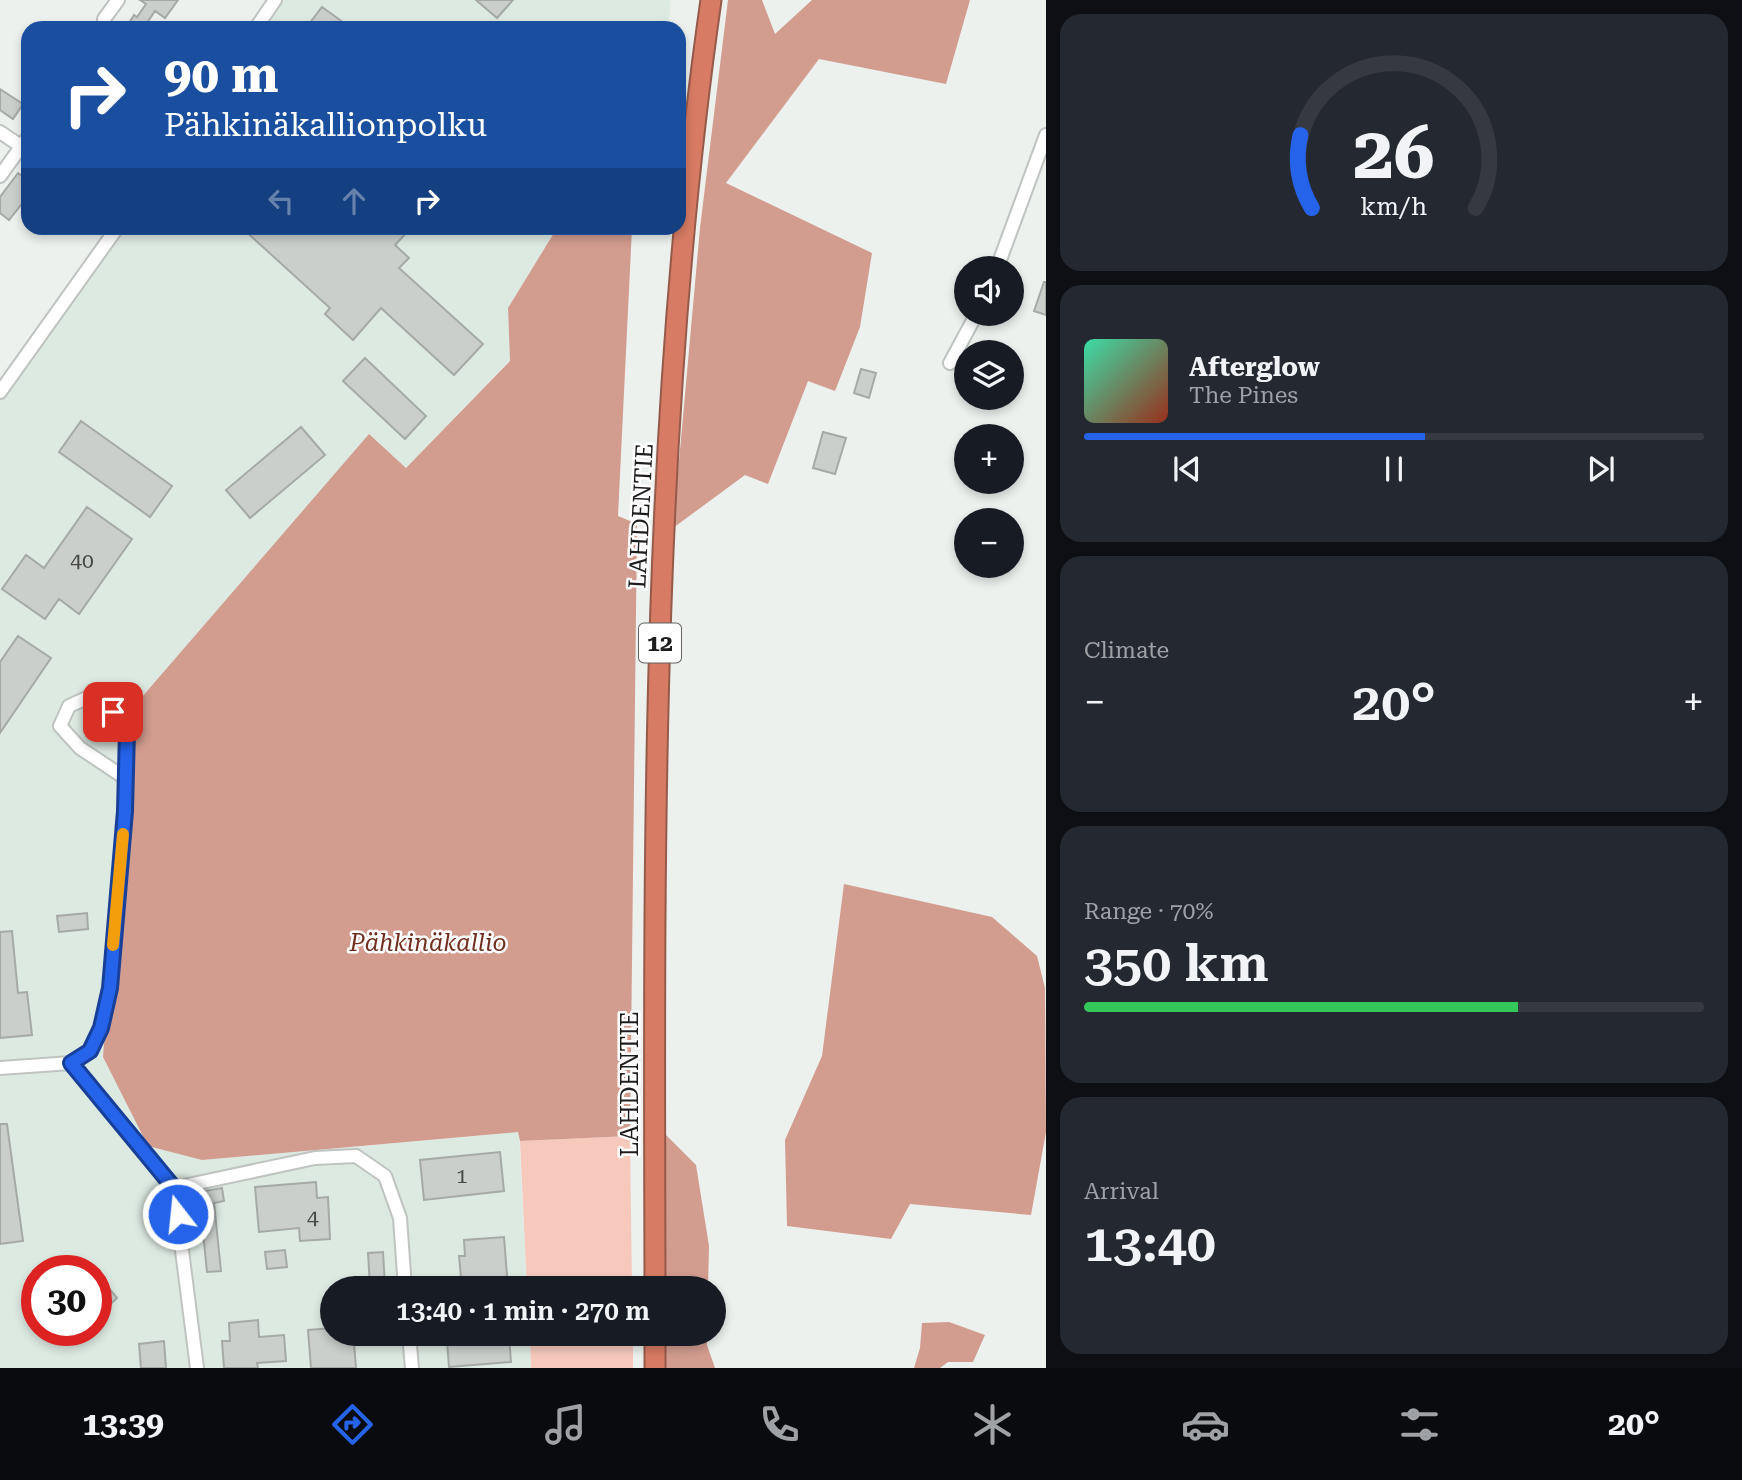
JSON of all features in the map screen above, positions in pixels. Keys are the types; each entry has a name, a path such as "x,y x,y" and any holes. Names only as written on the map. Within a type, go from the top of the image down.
{"highway":[{"name":"LAHDENTIE","path":"686,214 712,0"},
{"name":"LAHDENTIE","path":"655,1276 654,902 661,603 670,409 684,235"},
{"path":"655,1346 655,1368"}],"street":[{"path":"104,19 118,0"},
{"path":"261,21 275,0"},
{"path":"0,132 21,142"},
{"path":"1000,256 1045,135"},
{"path":"0,176 21,151"},
{"path":"1,387 112,235"},
{"path":"950,363 970,326"},
{"path":"0,1068 71,1063 90,1051 101,1028 110,988 125,811 127,730 113,712 89,697 69,706 60,726 80,748 125,778"},
{"path":"71,1063 174,1188 197,1368"},
{"path":"174,1188 315,1158 356,1156 385,1176 400,1218 404,1276"},
{"path":"410,1346 412,1368"}],"shaded area":[{"path":"275,0 671,0 669,21 261,21"},
{"path":"112,235 553,235 508,308 510,360 406,468 369,434 202,1160 519,1132 526,1276 320,1276 320,1346 530,1346 531,1368 0,1368 0,392"},
{"path":"630,1136 632,1276 526,1276 520,1141"},
{"path":"530,1346 633,1346 633,1368 531,1368"}],"green space":[{"path":"728,0 762,0 775,34 812,0 970,0 946,84 819,59 726,183 872,253 860,327 835,391 808,381 768,484 745,475 673,528 700,228"},
{"name":"Pähkinäkallio","path":"553,235 632,235 618,516 637,524 630,1136 520,1141 518,1132 202,1160 148,1146 103,1057 129,712 369,434 406,468 510,361 508,308"},
{"path":"844,884 992,917 1037,956 1045,988 1046,1132 1031,1215 910,1204 891,1239 787,1226 785,1140 822,1056"},
{"path":"661,1130 696,1165 709,1246 708,1276 664,1276"},
{"path":"949,1322 985,1335 973,1362 948,1362 940,1368 914,1368 920,1348 922,1323"},
{"path":"664,1346 707,1346 715,1368 665,1368"}],"building":[{"path":"140,0 178,0 165,18 155,11 148,21 130,21 134,15 137,17 146,4"},
{"path":"476,0 513,0 497,18"},
{"path":"322,7 341,21 311,21"},
{"path":"0,89 21,103 13,119 0,110"},
{"path":"18,173 21,175 21,205 9,220 0,213 0,197"},
{"path":"250,235 404,235 395,245 409,258 399,268 483,344 454,375 381,308 353,340 325,314 330,308"},
{"path":"1046,282 1046,315 1034,311"},
{"path":"365,358 426,416 405,439 343,381"},
{"path":"861,369 876,373 869,398 854,393"},
{"path":"81,421 172,486 150,517 59,452"},
{"path":"301,427 325,455 250,518 226,490"},
{"path":"823,432 846,438 835,474 813,468"},
{"path":"87,507 132,539 79,614 59,599 45,619 2,589 26,555 44,568"},
{"path":"18,636 51,658 0,733 0,662"},
{"path":"87,913 88,929 59,932 57,916"},
{"path":"12,931 18,993 27,992 32,1035 0,1038 0,932"},
{"path":"0,1124 7,1124 23,1241 0,1244"},
{"path":"500,1152 504,1191 424,1200 420,1160"},
{"path":"316,1182 317,1198 328,1197 330,1239 300,1241 299,1228 259,1232 255,1187"},
{"path":"222,1188 224,1201 214,1203 221,1271 207,1272 199,1192"},
{"path":"504,1237 507,1276 461,1276 459,1256 465,1256 464,1240"},
{"path":"285,1250 287,1267 267,1269 265,1252"},
{"path":"383,1252 384,1276 369,1276 368,1253"},
{"path":"258,1320 259,1337 284,1335 286,1361 257,1363 258,1368 224,1368 222,1341 230,1341 229,1323"},
{"path":"320,1329 320,1346 354,1346 356,1368 311,1368 308,1330"},
{"path":"164,1341 166,1368 141,1368 139,1344"},
{"path":"447,1346 510,1346 511,1362 449,1367"}],"slow traffic":[{"path":"113,945 123,834"}],"route":[{"path":"113,712 127,730 125,811 110,988 101,1028 90,1051 71,1063 174,1188 178,1214"}]}
